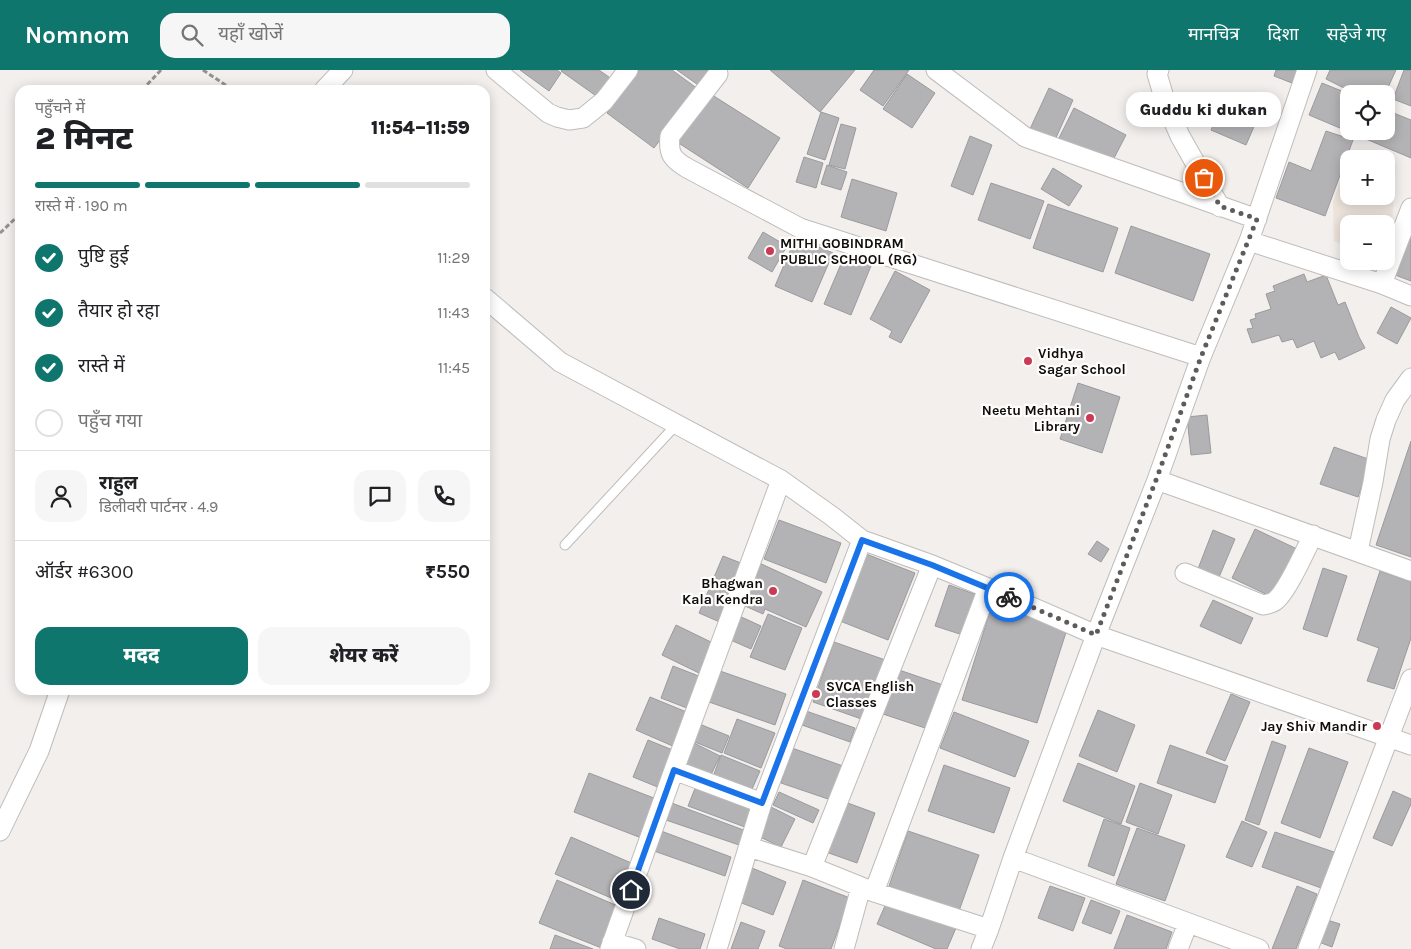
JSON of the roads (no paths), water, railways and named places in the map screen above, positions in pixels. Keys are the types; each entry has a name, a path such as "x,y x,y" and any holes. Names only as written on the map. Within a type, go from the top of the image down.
{"street":[{"path":"329,85 343,70"},
{"path":"496,70 548,113 557,118 569,120 583,118 604,101 628,70"},
{"path":"936,70 1025,137 1257,219"},
{"path":"1158,70 1166,104 1180,136 1220,206"},
{"path":"981,949 1013,858 1201,357 1249,241 1307,70"},
{"path":"718,74 670,136 669,148 674,160 687,168 800,228 1201,357"},
{"path":"1382,284 1411,208"},
{"path":"1249,241 1382,284 1411,296"},
{"path":"490,302 560,362 781,480 862,540 932,565 1096,635 1411,745"},
{"path":"1358,551 1374,482 1380,440 1386,420 1395,400 1411,378"},
{"path":"636,949 611,945 781,480"},
{"path":"1156,480 1411,571"},
{"path":"1185,573 1263,605 1270,604 1276,601 1284,591 1313,535"},
{"path":"717,949 762,803 862,540"},
{"path":"812,867 932,565"},
{"path":"844,949 988,588"},
{"path":"1308,949 1411,679"},
{"path":"0,831 39,751 58,695"},
{"path":"674,770 762,803"},
{"path":"749,847 989,929"},
{"path":"1013,858 1259,949"},
{"path":"1178,949 1188,923"}],"lane":[{"path":"565,545 676,425"}],"place":[{"name":"Guddu ki dukan","path":"1204,178"},
{"name":"MITHI GOBINDRAM PUBLIC SCHOOL (RG)","path":"770,251"},
{"name":"Vidhya Sagar School","path":"1028,361"},
{"name":"Neetu Mehtani Library","path":"1090,418"},
{"name":"Bhagwan Kala Kendra","path":"773,591"},
{"name":"SVCA English Classes","path":"816,694"},
{"name":"Jay Shiv Mandir","path":"1377,726"}]}
